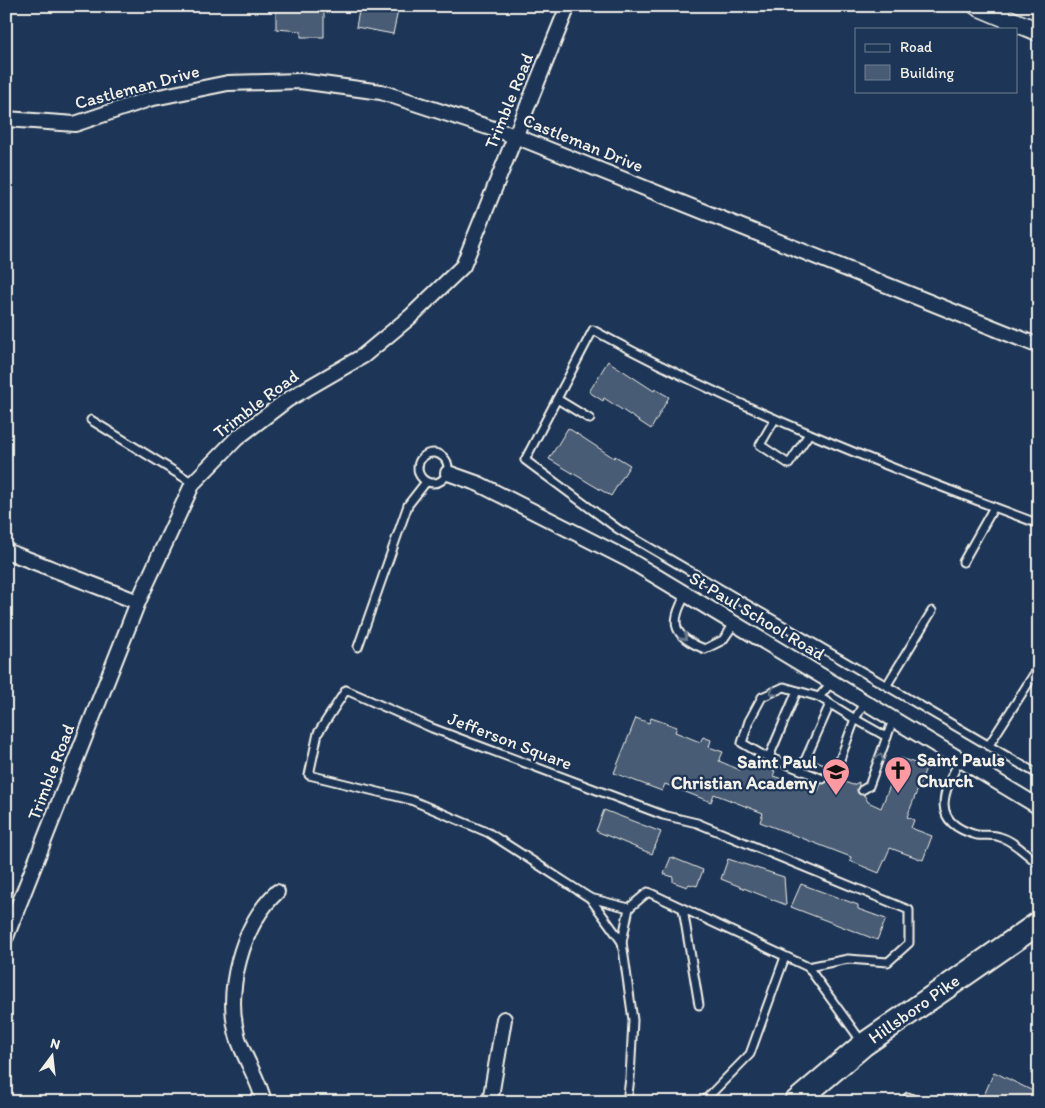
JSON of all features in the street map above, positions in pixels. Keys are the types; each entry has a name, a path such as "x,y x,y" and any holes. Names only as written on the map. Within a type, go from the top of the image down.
{"main road":[{"name":"Hillsboro Pike","path":"796,1102 863,1045 1039,923"}],"street":[{"name":"Trimble Road","path":"6,937 138,602 193,483 237,438 287,400 363,356 410,317 463,266 568,6"},
{"path":"977,6 1039,32"},
{"name":"Castleman Drive","path":"6,119 75,124 149,100 228,83 300,81 381,92 515,136 1039,346"},
{"name":"St Paul School Road","path":"448,473 479,484 629,560 830,683 1039,807"},
{"path":"6,551 138,602"},
{"path":"264,1102 238,1038 232,1012 233,983 250,931 267,902 277,892"},
{"path":"490,1102 504,1019"}],"lane":[{"path":"1039,524 809,434 664,369 593,330 525,460 618,529 1039,774"},
{"path":"557,399 590,419"},
{"path":"775,419 760,445 790,464 809,434"},
{"path":"91,420 193,483"},
{"path":"429,453 444,457 448,464 448,473 445,478 438,483 426,482 420,475 418,466 422,458 429,453"},
{"path":"358,648 408,505 426,482"},
{"path":"963,562 994,507"},
{"path":"686,595 677,610 675,622 680,635 690,644 705,649 723,640 734,624"},
{"path":"887,685 932,610"},
{"path":"989,745 1038,668"},
{"path":"819,697 830,683"},
{"path":"822,779 769,757 742,743 749,721 762,697 784,687 819,697 887,737"},
{"name":"Jefferson Square","path":"627,1102 634,1020 622,942 629,908 590,898 488,833 411,800 309,775 318,733 346,690 432,728 663,815 697,822 910,910 909,943 888,962 848,958 808,967"},
{"path":"769,757 797,691"},
{"path":"804,762 835,773 855,719 864,703"},
{"path":"801,770 830,704"},
{"path":"862,790 869,786 893,720"},
{"path":"960,760 946,786 944,809 956,828 979,835 1001,837 1035,861 1039,859"},
{"path":"629,908 648,892 808,967 863,1045"},
{"name":"Jefferson Square","path":"590,898 622,942"},
{"path":"683,909 698,1005"},
{"path":"703,1102 750,1054 785,957"},
{"path":"904,1102 908,1098 919,1102"}],"building":[{"path":"324,6 324,37 301,37 301,31 276,29 276,7"},
{"path":"370,6 399,6 393,34 356,27 359,11 369,13"},
{"path":"608,361 654,391 655,389 669,397 651,429 604,398 603,401 589,392"},
{"path":"568,428 614,458 615,456 630,465 611,496 549,459"},
{"path":"636,718 649,723 651,718 677,727 675,732 700,742 703,737 711,740 709,747 723,752 719,761 740,770 742,764 759,770 762,770 764,767 775,771 773,776 818,791 821,784 828,781 827,776 853,785 859,782 858,793 864,795 868,802 881,808 901,758 920,765 926,768 907,817 914,820 911,828 932,836 923,860 890,848 879,873 850,861 851,857 760,822 763,813 714,794 711,802 665,784 662,791 614,773"},
{"path":"604,810 661,832 652,854 596,831"},
{"path":"671,857 703,870 697,886 689,884 687,887 673,882 673,877 664,874"},
{"path":"728,859 784,877 786,905 721,879"},
{"path":"801,884 858,905 858,909 886,919 877,940 791,907"},
{"path":"994,1072 1039,1094 1039,1102 977,1102 985,1093"}],"place":[{"name":"Saint Pauls Church","path":"898,794"},
{"name":"Saint Paul Christian Academy","path":"836,796"}]}
